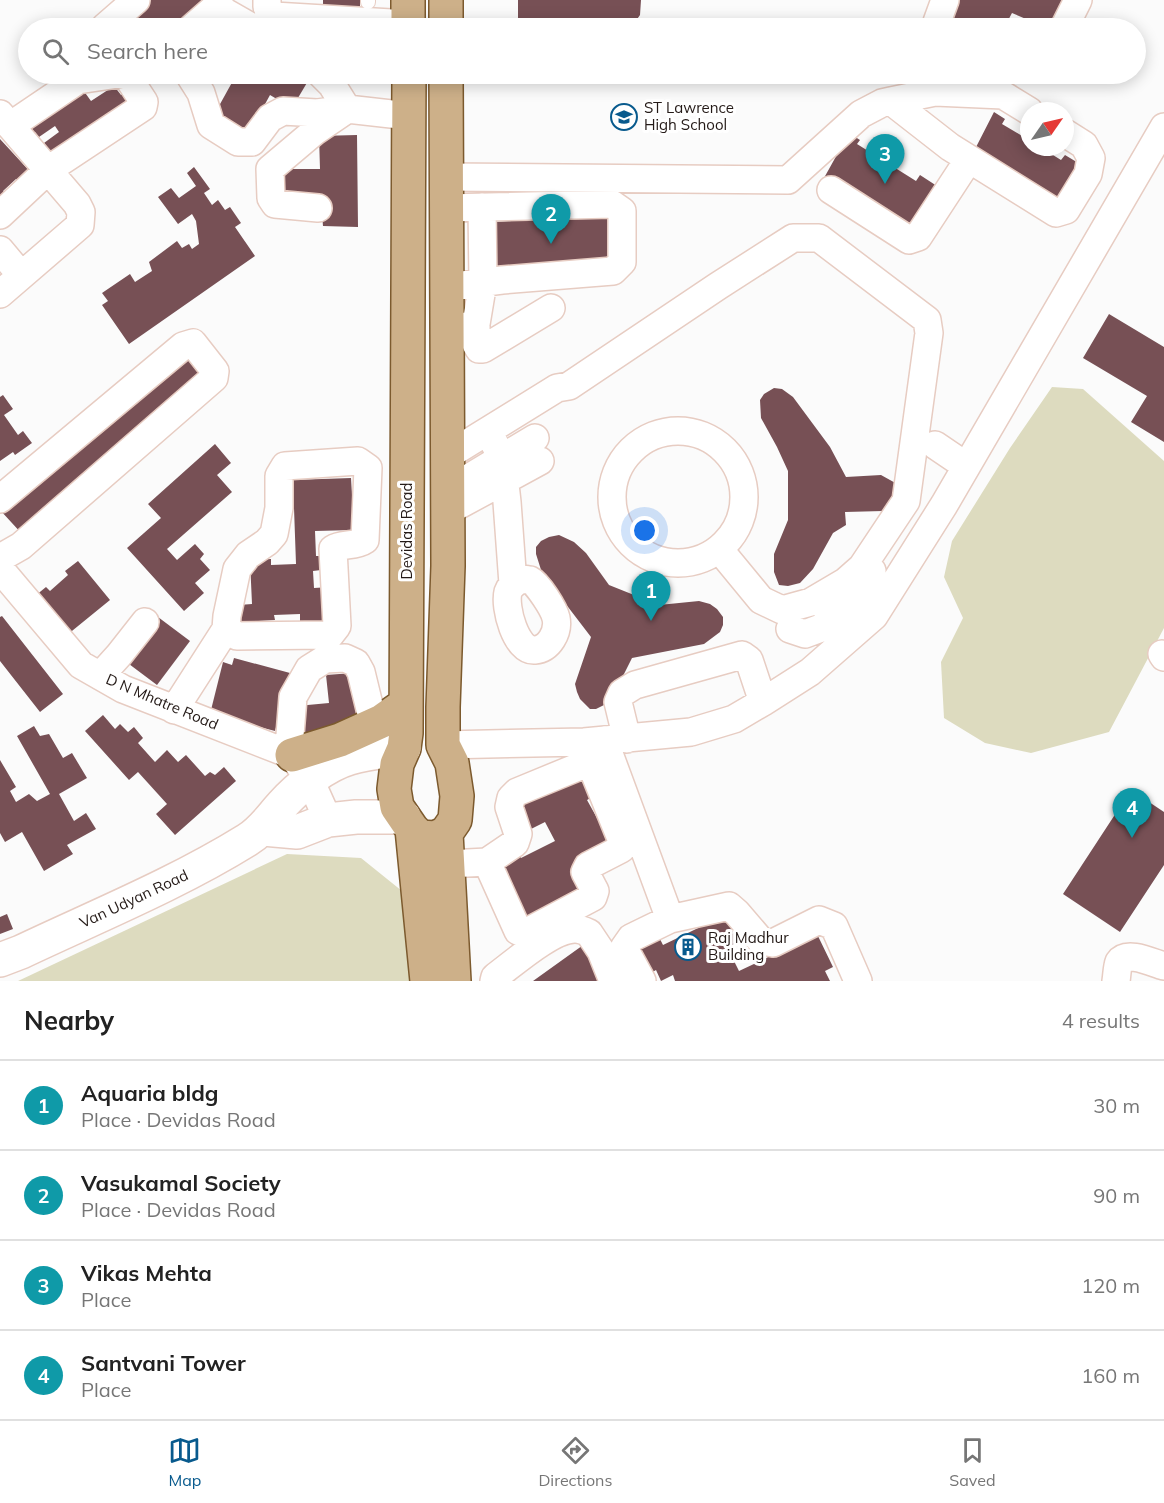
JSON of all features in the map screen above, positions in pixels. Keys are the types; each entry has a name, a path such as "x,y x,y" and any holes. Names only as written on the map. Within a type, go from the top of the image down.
{"main road":[{"path":"446,0 446,18"},
{"name":"Devidas Road","path":"409,84 406,733 386,741 396,764 394,789 397,807 408,823 427,981"},
{"path":"446,84 447,287 461,326 447,482 448,566 443,707 443,745 452,763 457,796 455,820 447,848 454,981"},
{"path":"301,768 340,740 435,741 443,745"},
{"path":"408,823 420,837 435,838 447,848"}],"street":[{"path":"115,18 136,0"},
{"path":"267,0 267,7 274,16 408,18"},
{"path":"938,18 945,0"},
{"path":"1069,18 1078,0"},
{"path":"203,18 218,4 238,18"},
{"path":"0,294 8,264 80,225 81,212 77,204 5,120 71,84"},
{"path":"0,215 48,170 143,107 144,102 132,84"},
{"path":"195,84 212,124 238,142 252,141 270,118 283,111 317,113 346,109 409,116"},
{"path":"330,84 346,109"},
{"path":"788,180 861,114 891,100 935,92 1003,95 1020,105"},
{"path":"891,100 950,147 1056,213 1066,210 1088,174 1091,158 1084,145 1074,139"},
{"path":"270,169 315,131 346,109"},
{"path":"798,642 874,616 944,505 1164,127"},
{"path":"252,141 270,169 271,198 275,204 318,208"},
{"path":"446,192 788,180 825,188 909,240 918,237 969,159"},
{"path":"446,192 482,207 612,204 622,211 622,262 613,271 447,287"},
{"path":"482,207 483,282 461,326 479,349 483,349 551,308"},
{"path":"447,482 497,452 557,388 568,386 793,238 819,238 927,320 928,333 906,501 862,567 845,582 812,602 782,610 761,600 719,549"},
{"path":"0,499 183,346 193,343 216,371 214,378 21,546 0,558"},
{"path":"684,431 710,439 731,458 743,483 743,510 732,536 719,549 700,560 673,563 659,561 635,548 618,526 612,499 617,471 623,459 633,448 656,434 684,431"},
{"path":"935,446 966,466"},
{"path":"447,482 497,452 537,450"},
{"path":"497,452 513,584"},
{"path":"174,710 226,629 237,569 248,555 267,542 274,534 279,508 279,476 285,466 358,461 368,468 365,540 360,544 337,546 333,549 337,626 330,635 237,636 226,629"},
{"path":"443,745 601,746 691,732 734,719 763,702 798,642 821,628 857,595 893,538 910,518 923,509 944,505"},
{"name":"D N Mhatre Road","path":"0,569 81,665 123,689 301,768"},
{"path":"100,676 145,622"},
{"path":"447,848 487,862 518,931 527,932 593,897 595,891 585,872 588,866 621,849 622,841 601,746 622,693 635,685 742,655 749,660 763,702"},
{"path":"328,820 301,768 290,735 293,697 309,669 325,659 345,658 356,663 386,741"},
{"path":"487,862 515,843 518,834 509,807 511,798 517,792 601,746"},
{"path":"601,746 670,919"},
{"name":"Van Udyan Road","path":"0,960 192,872 249,839 263,829 283,804 301,768"},
{"path":"263,829 297,832 328,820 356,817 408,823"},
{"path":"642,981 624,948 631,938 670,919 729,906 760,941 772,942 819,920 834,926 858,981"},
{"path":"494,981 495,977 548,939 567,930 577,929 589,933 601,951 613,981"},
{"path":"1116,981 1119,963 1124,957 1131,956 1164,966"}],"shaded area":[{"path":"1052,387 1083,389 1164,461 1164,628 1109,732 1031,753 985,743 944,718 941,662 963,618 944,577 952,541 1010,448"},
{"path":"287,854 361,858 402,891 413,981 18,981"}],"building":[{"path":"148,0 207,0 188,18 127,18"},
{"path":"323,0 360,0 360,13 323,12"},
{"path":"518,0 641,0 638,18 518,18"},
{"path":"955,0 1072,0 1064,18 1024,18 1012,13 1009,18 947,18"},
{"path":"77,84 91,101 114,86 121,95 127,91 137,105 55,157 44,143 59,132 55,126 39,137 35,132 28,136 19,124"},
{"path":"231,84 306,84 292,108 270,95 247,137 214,115"},
{"path":"994,112 1005,119 1002,124 1020,135 1020,156 1055,156 1061,160 1067,156 1085,167 1061,205 973,153"},
{"path":"849,133 860,140 857,144 916,181 920,175 940,188 912,233 824,178"},
{"path":"357,135 358,227 323,226 321,203 283,201 284,169 320,169 319,136"},
{"path":"0,139 34,176 23,187 16,179 3,191 10,199 0,208"},
{"path":"194,167 210,189 204,193 212,205 218,200 225,210 230,207 241,223 235,227 255,256 129,344 102,305 108,301 102,293 130,274 135,282 152,271 149,262 177,241 182,248 189,244 192,249 199,244 196,221 192,214 178,224 158,197 171,188 179,198 196,186 187,173"},
{"path":"608,215 607,266 495,274 494,222"},
{"path":"1109,314 1164,347 1164,442 1131,422 1147,396 1083,358"},
{"path":"188,349 207,370 23,535 0,510"},
{"path":"774,388 782,389 793,397 830,447 846,477 881,475 899,485 891,506 883,511 845,512 846,525 833,533 813,569 800,583 788,586 779,585 774,572 774,554 788,520 788,471 761,418 760,400 764,394"},
{"path":"3,395 13,409 4,415 18,435 23,431 32,443 15,455 13,452 0,461 0,397"},
{"path":"215,444 231,463 217,475 232,492 167,549 177,560 195,544 204,554 200,559 210,570 195,583 204,593 184,611 127,548 161,518 148,504"},
{"path":"351,478 354,530 315,531 316,556 320,556 321,570 313,571 314,588 330,587 332,626 300,627 300,614 274,615 275,620 240,622 239,605 252,604 250,560 271,559 271,565 296,564 293,480"},
{"path":"559,535 574,542 586,553 609,585 659,605 699,601 710,604 723,617 720,632 704,644 632,658 611,698 604,705 590,709 580,699 575,684 591,637 542,573 536,554 536,547 541,541"},
{"path":"78,561 110,600 67,635 35,596 46,587 50,591 68,575 65,571"},
{"path":"2,616 63,694 40,712 0,661 0,617"},
{"path":"158,617 190,641 157,685 125,661"},
{"path":"234,658 290,673 275,731 210,714 223,662 232,665"},
{"path":"353,673 358,728 299,733 297,706 329,703 326,675"},
{"path":"103,715 115,729 120,724 128,732 134,727 143,738 138,743 155,762 167,750 178,762 186,755 205,776 210,772 215,775 224,767 236,781 175,835 156,814 167,804 138,772 129,780 85,731"},
{"path":"34,726 40,736 49,734 63,758 72,753 87,778 59,794 74,821 86,813 96,829 67,845 73,854 44,871 22,832 5,842 0,833 0,760 16,787 10,791 16,802 29,794 37,801 50,794 17,736"},
{"path":"585,773 596,795 587,800 597,818 602,816 617,845 576,866 590,895 527,927 493,868 519,854 521,858 555,841 545,822 531,829 516,801"},
{"path":"1131,790 1164,812 1164,865 1120,932 1063,894"},
{"path":"7,914 13,929 0,934 0,917"},
{"name":"Raj Madhur Building","path":"725,915 738,942 732,945 736,953 731,955 739,971 817,934 833,967 825,971 830,981 675,981 673,975 661,981 656,970 651,973 640,949 660,939 663,945"},
{"path":"586,943 603,981 533,981"}],"place":[{"name":"ST Lawrence High School","path":"624,117"},
{"name":"Vikas Mehta","path":"885,184"},
{"name":"Vasukamal Society","path":"551,244"},
{"name":"Aquaria bldg","path":"651,621"},
{"name":"Santvani Tower","path":"1132,838"},
{"name":"Raj Madhur Building","path":"688,947"}]}
